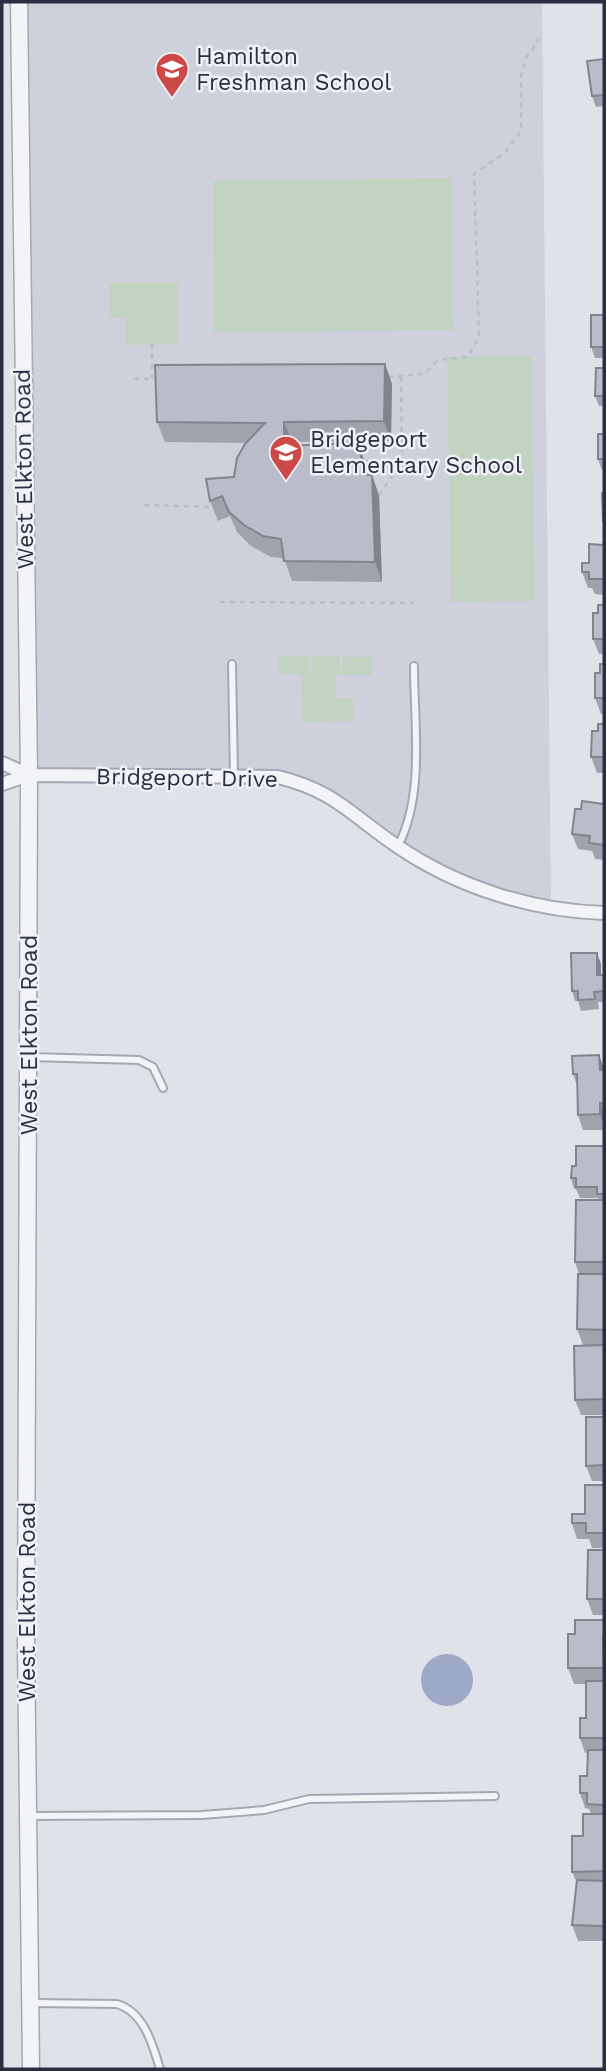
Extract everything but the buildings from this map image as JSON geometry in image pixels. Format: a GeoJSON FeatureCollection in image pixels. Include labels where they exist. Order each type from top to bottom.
{"type":"FeatureCollection","features":[{"type":"Feature","properties":{"kind":"street","name":"West Elkton Road"},"geometry":{"type":"LineString","coordinates":[[19,2],[29,775],[28,1816],[31,2069]]}},
{"type":"Feature","properties":{"kind":"street"},"geometry":{"type":"LineString","coordinates":[[2,763],[29,775]]}},
{"type":"Feature","properties":{"kind":"street"},"geometry":{"type":"LineString","coordinates":[[2,784],[29,775]]}},
{"type":"Feature","properties":{"kind":"street","name":"Bridgeport Drive"},"geometry":{"type":"LineString","coordinates":[[29,775],[278,777],[310,785],[340,802],[398,846],[440,872],[479,888],[551,908],[604,913]]}},
{"type":"Feature","properties":{"kind":"lane"},"geometry":{"type":"LineString","coordinates":[[232,664],[234,777]]}},
{"type":"Feature","properties":{"kind":"lane"},"geometry":{"type":"LineString","coordinates":[[398,846],[409,825],[414,797],[414,666]]}},
{"type":"Feature","properties":{"kind":"lane"},"geometry":{"type":"LineString","coordinates":[[29,1057],[139,1060],[153,1067],[163,1088]]}},
{"type":"Feature","properties":{"kind":"lane"},"geometry":{"type":"LineString","coordinates":[[28,1816],[202,1815],[264,1810],[309,1799],[495,1797]]}},
{"type":"Feature","properties":{"kind":"lane"},"geometry":{"type":"LineString","coordinates":[[30,2003],[127,2007],[137,2016],[147,2034],[160,2069]]}},
{"type":"Feature","properties":{"kind":"path"},"geometry":{"type":"LineString","coordinates":[[387,377],[424,374],[438,360],[468,357],[474,350],[479,336],[474,174],[506,152],[521,131],[521,78],[525,60],[539,39]]}},
{"type":"Feature","properties":{"kind":"path"},"geometry":{"type":"LineString","coordinates":[[152,344],[152,379]]}},
{"type":"Feature","properties":{"kind":"path"},"geometry":{"type":"LineString","coordinates":[[379,495],[402,461],[401,377]]}},
{"type":"Feature","properties":{"kind":"path"},"geometry":{"type":"LineString","coordinates":[[134,379],[166,379]]}},
{"type":"Feature","properties":{"kind":"path"},"geometry":{"type":"LineString","coordinates":[[356,461],[402,461]]}},
{"type":"Feature","properties":{"kind":"path"},"geometry":{"type":"LineString","coordinates":[[144,505],[215,507]]}},
{"type":"Feature","properties":{"kind":"path"},"geometry":{"type":"LineString","coordinates":[[220,602],[414,603]]}},
{"type":"Feature","properties":{"kind":"shaded area","name":"Bridgeport Elementary School"},"geometry":{"type":"Polygon","coordinates":[[[19,2],[542,2],[551,908],[440,871],[340,802],[278,777],[29,775],[19,2]]]}},
{"type":"Feature","properties":{"kind":"green space"},"geometry":{"type":"Polygon","coordinates":[[[452,178],[453,330],[214,332],[213,181],[452,178]]]}},
{"type":"Feature","properties":{"kind":"green space"},"geometry":{"type":"Polygon","coordinates":[[[109,283],[178,283],[178,344],[125,345],[125,318],[109,318],[109,283]]]}},
{"type":"Feature","properties":{"kind":"green space"},"geometry":{"type":"Polygon","coordinates":[[[531,356],[535,601],[451,602],[447,357],[531,356]]]}},
{"type":"Feature","properties":{"kind":"green space"},"geometry":{"type":"Polygon","coordinates":[[[279,656],[309,656],[309,674],[279,674],[279,656]]]}},
{"type":"Feature","properties":{"kind":"green space"},"geometry":{"type":"Polygon","coordinates":[[[311,656],[340,656],[340,674],[335,675],[336,698],[353,698],[354,721],[302,722],[301,675],[311,675],[311,656]]]}},
{"type":"Feature","properties":{"kind":"green space"},"geometry":{"type":"Polygon","coordinates":[[[342,657],[372,657],[372,675],[342,675],[342,657]]]}},
{"type":"Feature","properties":{"kind":"water"},"geometry":{"type":"Polygon","coordinates":[[[447,1654],[466,1661],[473,1680],[466,1699],[447,1706],[428,1699],[421,1680],[428,1661],[447,1654]]]}},
{"type":"Feature","properties":{"kind":"place","name":"Hamilton Freshman School"},"geometry":{"type":"Point","coordinates":[172,99]}},
{"type":"Feature","properties":{"kind":"place","name":"Bridgeport Elementary School"},"geometry":{"type":"Point","coordinates":[286,482]}}]}
